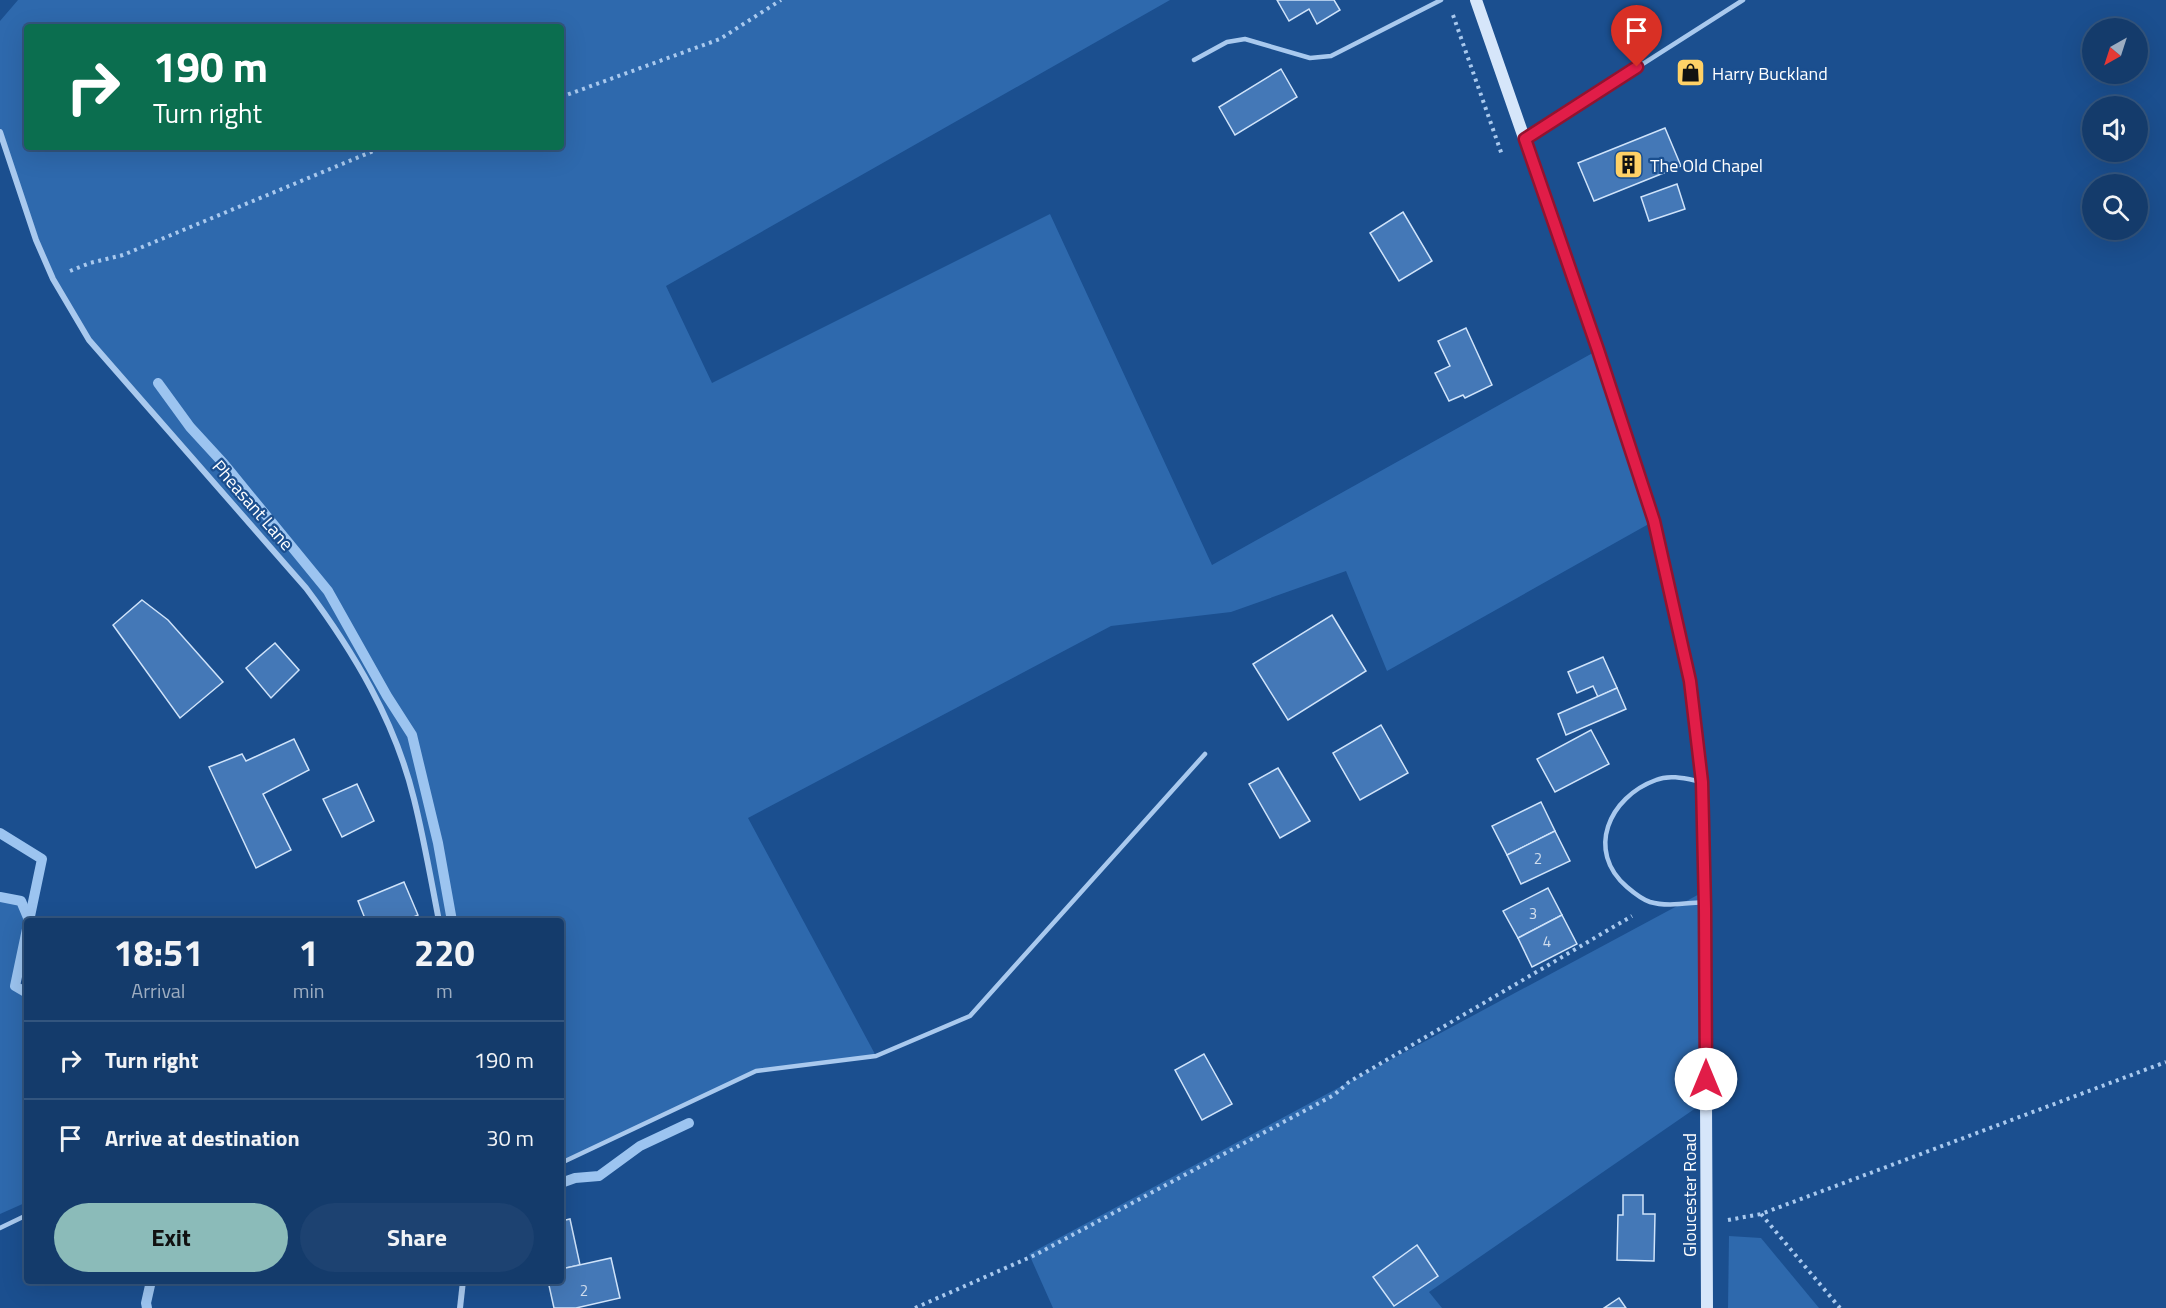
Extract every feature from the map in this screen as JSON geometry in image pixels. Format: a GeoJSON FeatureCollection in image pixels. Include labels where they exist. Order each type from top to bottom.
{"type":"FeatureCollection","features":[{"type":"Feature","properties":{"kind":"main road","name":"Gloucester Road"},"geometry":{"type":"LineString","coordinates":[[1476,0],[1598,350],[1654,521],[1690,681],[1702,782],[1705,902],[1707,1308]]}},
{"type":"Feature","properties":{"kind":"street","name":"Pheasant Lane"},"geometry":{"type":"LineString","coordinates":[[0,132],[36,240],[53,279],[88,340],[306,588],[337,629],[363,672],[386,718],[414,798],[437,918]]}},
{"type":"Feature","properties":{"kind":"street"},"geometry":{"type":"LineString","coordinates":[[460,1308],[463,1284]]}},
{"type":"Feature","properties":{"kind":"lane"},"geometry":{"type":"LineString","coordinates":[[1194,60],[1227,42],[1245,39],[1310,58],[1332,56],[1441,0]]}},
{"type":"Feature","properties":{"kind":"lane"},"geometry":{"type":"LineString","coordinates":[[1525,139],[1743,0]]}},
{"type":"Feature","properties":{"kind":"lane"},"geometry":{"type":"LineString","coordinates":[[564,1162],[756,1071],[876,1056],[970,1016],[1204,754]]}},
{"type":"Feature","properties":{"kind":"lane"},"geometry":{"type":"LineString","coordinates":[[1702,782],[1679,777],[1658,779],[1636,791],[1610,820],[1605,833],[1604,851],[1607,863],[1617,878],[1640,898],[1665,905],[1705,902]]}},
{"type":"Feature","properties":{"kind":"lane"},"geometry":{"type":"LineString","coordinates":[[0,1228],[24,1216]]}},
{"type":"Feature","properties":{"kind":"path"},"geometry":{"type":"LineString","coordinates":[[564,96],[720,39],[781,0]]}},
{"type":"Feature","properties":{"kind":"path"},"geometry":{"type":"LineString","coordinates":[[1451,11],[1502,156]]}},
{"type":"Feature","properties":{"kind":"path"},"geometry":{"type":"LineString","coordinates":[[53,279],[90,262],[123,255],[376,150]]}},
{"type":"Feature","properties":{"kind":"path"},"geometry":{"type":"LineString","coordinates":[[915,1308],[1035,1255],[1334,1095],[1349,1082],[1639,912],[1650,902]]}},
{"type":"Feature","properties":{"kind":"path"},"geometry":{"type":"LineString","coordinates":[[1707,1225],[1761,1214],[2166,1062]]}},
{"type":"Feature","properties":{"kind":"path"},"geometry":{"type":"LineString","coordinates":[[1761,1214],[1840,1308]]}},
{"type":"Feature","properties":{"kind":"shaded area"},"geometry":{"type":"Polygon","coordinates":[[[18,0],[1170,0],[666,286],[712,383],[1050,214],[1212,565],[1598,350],[1654,521],[1387,671],[1346,571],[1231,612],[1111,626],[748,818],[876,1056],[756,1071],[564,1162],[564,918],[438,918],[423,840],[402,758],[363,672],[306,588],[89,340],[53,279],[0,132],[0,21],[18,0]]]}},
{"type":"Feature","properties":{"kind":"shaded area"},"geometry":{"type":"Polygon","coordinates":[[[1705,891],[1706,1101],[1429,1292],[1442,1308],[1053,1308],[1029,1254],[1705,891]]]}},
{"type":"Feature","properties":{"kind":"shaded area"},"geometry":{"type":"Polygon","coordinates":[[[0,897],[21,901],[28,918],[24,918],[24,937],[15,986],[24,991],[24,1203],[0,1214],[0,897]]]}},
{"type":"Feature","properties":{"kind":"shaded area"},"geometry":{"type":"Polygon","coordinates":[[[1729,1236],[1761,1238],[1819,1308],[1728,1308],[1729,1236]]]}},
{"type":"Feature","properties":{"kind":"building"},"geometry":{"type":"Polygon","coordinates":[[[1277,0],[1334,0],[1340,10],[1317,24],[1309,9],[1289,21],[1277,0]]]}},
{"type":"Feature","properties":{"kind":"building"},"geometry":{"type":"Polygon","coordinates":[[[1281,69],[1297,97],[1235,135],[1219,107],[1281,69]]]}},
{"type":"Feature","properties":{"kind":"building","name":"The Old Chapel"},"geometry":{"type":"Polygon","coordinates":[[[1665,128],[1681,166],[1594,201],[1578,163],[1665,128]]]}},
{"type":"Feature","properties":{"kind":"building"},"geometry":{"type":"Polygon","coordinates":[[[1677,184],[1685,209],[1649,221],[1641,197],[1677,184]]]}},
{"type":"Feature","properties":{"kind":"building"},"geometry":{"type":"Polygon","coordinates":[[[1403,212],[1432,261],[1399,281],[1370,233],[1403,212]]]}},
{"type":"Feature","properties":{"kind":"building"},"geometry":{"type":"Polygon","coordinates":[[[1466,328],[1492,385],[1465,398],[1463,395],[1449,401],[1435,373],[1450,366],[1438,341],[1466,328]]]}},
{"type":"Feature","properties":{"kind":"building"},"geometry":{"type":"Polygon","coordinates":[[[142,600],[168,620],[223,682],[180,718],[113,625],[142,600]]]}},
{"type":"Feature","properties":{"kind":"building"},"geometry":{"type":"Polygon","coordinates":[[[1332,615],[1366,671],[1288,720],[1253,664],[1332,615]]]}},
{"type":"Feature","properties":{"kind":"building"},"geometry":{"type":"Polygon","coordinates":[[[275,643],[299,670],[271,698],[246,668],[275,643]]]}},
{"type":"Feature","properties":{"kind":"building"},"geometry":{"type":"Polygon","coordinates":[[[1603,657],[1617,688],[1598,697],[1593,686],[1577,693],[1568,672],[1603,657]]]}},
{"type":"Feature","properties":{"kind":"building"},"geometry":{"type":"Polygon","coordinates":[[[1617,688],[1626,709],[1566,735],[1558,714],[1617,688]]]}},
{"type":"Feature","properties":{"kind":"building"},"geometry":{"type":"Polygon","coordinates":[[[1381,725],[1408,773],[1360,800],[1333,753],[1381,725]]]}},
{"type":"Feature","properties":{"kind":"building"},"geometry":{"type":"Polygon","coordinates":[[[1591,730],[1609,764],[1555,792],[1537,759],[1591,730]]]}},
{"type":"Feature","properties":{"kind":"building"},"geometry":{"type":"Polygon","coordinates":[[[294,739],[309,770],[263,794],[291,850],[256,868],[209,767],[242,754],[246,761],[294,739]]]}},
{"type":"Feature","properties":{"kind":"building"},"geometry":{"type":"Polygon","coordinates":[[[1278,768],[1310,821],[1280,838],[1249,784],[1278,768]]]}},
{"type":"Feature","properties":{"kind":"building"},"geometry":{"type":"Polygon","coordinates":[[[357,784],[374,821],[342,837],[323,799],[357,784]]]}},
{"type":"Feature","properties":{"kind":"building"},"geometry":{"type":"Polygon","coordinates":[[[1541,802],[1555,831],[1507,855],[1492,826],[1541,802]]]}},
{"type":"Feature","properties":{"kind":"building"},"geometry":{"type":"Polygon","coordinates":[[[1555,831],[1570,861],[1521,884],[1507,855],[1555,831]]]}},
{"type":"Feature","properties":{"kind":"building"},"geometry":{"type":"Polygon","coordinates":[[[404,882],[418,915],[412,918],[365,918],[358,901],[404,882]]]}},
{"type":"Feature","properties":{"kind":"building"},"geometry":{"type":"Polygon","coordinates":[[[1548,888],[1562,915],[1518,938],[1503,911],[1548,888]]]}},
{"type":"Feature","properties":{"kind":"building"},"geometry":{"type":"Polygon","coordinates":[[[1562,915],[1577,944],[1532,967],[1518,938],[1562,915]]]}},
{"type":"Feature","properties":{"kind":"building"},"geometry":{"type":"Polygon","coordinates":[[[1204,1054],[1232,1104],[1202,1120],[1175,1070],[1204,1054]]]}},
{"type":"Feature","properties":{"kind":"building"},"geometry":{"type":"Polygon","coordinates":[[[1623,1195],[1643,1195],[1643,1214],[1655,1214],[1654,1261],[1617,1260],[1618,1215],[1623,1215],[1623,1195]]]}},
{"type":"Feature","properties":{"kind":"building"},"geometry":{"type":"Polygon","coordinates":[[[570,1219],[580,1265],[564,1268],[564,1220],[570,1219]]]}},
{"type":"Feature","properties":{"kind":"building"},"geometry":{"type":"Polygon","coordinates":[[[1417,1245],[1438,1276],[1394,1306],[1373,1277],[1417,1245]]]}},
{"type":"Feature","properties":{"kind":"building"},"geometry":{"type":"Polygon","coordinates":[[[611,1258],[620,1298],[576,1308],[554,1308],[549,1284],[564,1284],[564,1268],[611,1258]]]}},
{"type":"Feature","properties":{"kind":"building"},"geometry":{"type":"Polygon","coordinates":[[[1619,1298],[1626,1308],[1604,1308],[1619,1298]]]}},
{"type":"Feature","properties":{"kind":"waterway"},"geometry":{"type":"LineString","coordinates":[[158,383],[190,427],[224,464],[328,591],[387,696],[412,735],[438,843],[451,918]]}},
{"type":"Feature","properties":{"kind":"waterway"},"geometry":{"type":"LineString","coordinates":[[0,833],[42,859],[30,918]]}},
{"type":"Feature","properties":{"kind":"waterway"},"geometry":{"type":"LineString","coordinates":[[0,897],[21,901],[28,918]]}},
{"type":"Feature","properties":{"kind":"waterway"},"geometry":{"type":"LineString","coordinates":[[24,943],[15,986],[24,991]]}},
{"type":"Feature","properties":{"kind":"waterway"},"geometry":{"type":"LineString","coordinates":[[564,1182],[575,1178],[599,1176],[640,1146],[689,1123]]}},
{"type":"Feature","properties":{"kind":"waterway"},"geometry":{"type":"LineString","coordinates":[[147,1308],[150,1284]]}},
{"type":"Feature","properties":{"kind":"place","name":"Harry Buckland"},"geometry":{"type":"Point","coordinates":[1691,73]}},
{"type":"Feature","properties":{"kind":"place","name":"The Old Chapel"},"geometry":{"type":"Point","coordinates":[1629,165]}},
{"type":"Feature","properties":{"kind":"route"},"geometry":{"type":"LineString","coordinates":[[1637,67],[1525,139],[1654,521],[1690,681],[1702,782],[1706,1079]]}}]}
